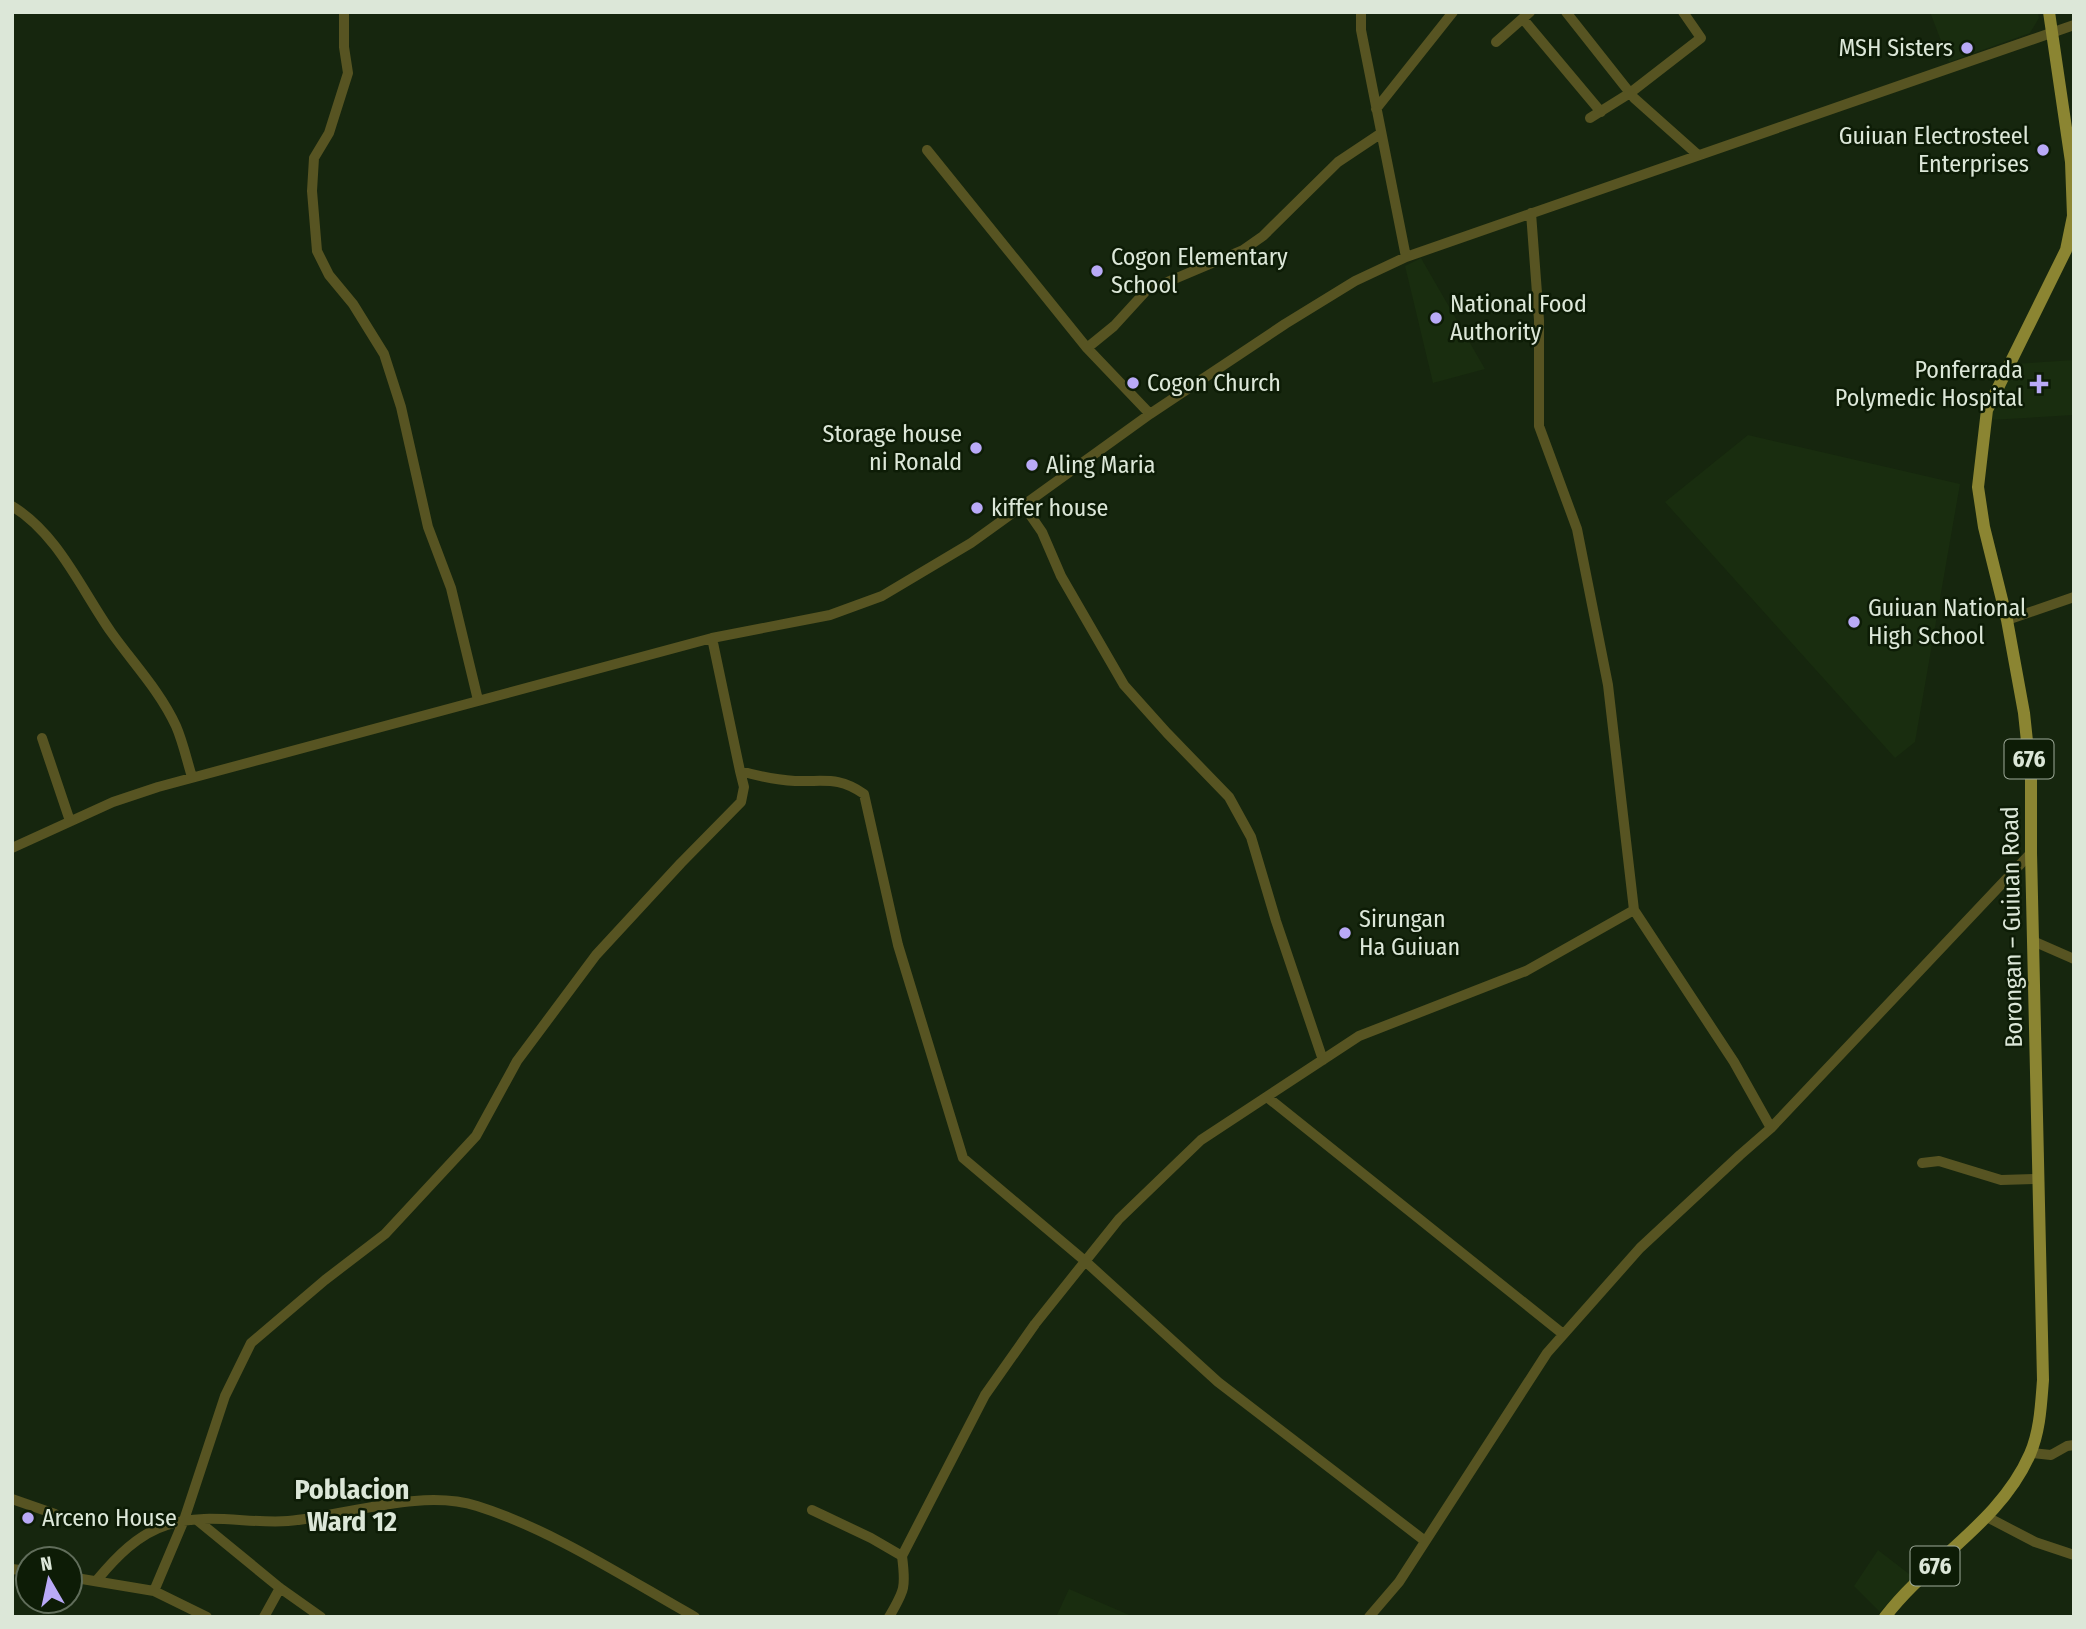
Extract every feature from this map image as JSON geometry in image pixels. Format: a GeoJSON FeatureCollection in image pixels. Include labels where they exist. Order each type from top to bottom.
{"type":"FeatureCollection","features":[{"type":"Feature","properties":{"kind":"main road","name":"Borongan – Guiuan Road"},"geometry":{"type":"LineString","coordinates":[[1987,1517],[2017,1479],[2031,1453],[2039,1427],[2043,1380],[2031,779],[2024,713],[1978,487],[1987,410],[2066,250],[2073,216],[2071,162],[2049,12]]}},
{"type":"Feature","properties":{"kind":"main road","name":"676"},"geometry":{"type":"LineString","coordinates":[[1885,1617],[1922,1577],[1987,1517]]}},
{"type":"Feature","properties":{"kind":"street"},"geometry":{"type":"LineString","coordinates":[[344,12],[344,47],[348,74],[329,133],[314,158],[312,191],[317,251],[329,275],[354,304],[384,354],[401,407],[428,527],[451,588],[478,700]]}},
{"type":"Feature","properties":{"kind":"street"},"geometry":{"type":"LineString","coordinates":[[1361,12],[1361,30],[1380,134],[1406,257]]}},
{"type":"Feature","properties":{"kind":"street"},"geometry":{"type":"LineString","coordinates":[[1376,109],[1453,12]]}},
{"type":"Feature","properties":{"kind":"street"},"geometry":{"type":"LineString","coordinates":[[1566,12],[1630,93],[1698,155]]}},
{"type":"Feature","properties":{"kind":"street"},"geometry":{"type":"LineString","coordinates":[[1590,118],[1630,93],[1701,38],[1683,12]]}},
{"type":"Feature","properties":{"kind":"street"},"geometry":{"type":"LineString","coordinates":[[1496,42],[1526,15],[1601,113]]}},
{"type":"Feature","properties":{"kind":"street"},"geometry":{"type":"LineString","coordinates":[[12,848],[113,802],[192,778],[712,638],[830,615],[882,596],[927,571],[1024,506],[1150,414],[1355,281],[1406,257],[2074,24]]}},
{"type":"Feature","properties":{"kind":"street"},"geometry":{"type":"LineString","coordinates":[[1087,348],[1114,326],[1146,291],[1243,250],[1263,236],[1338,162],[1380,134]]}},
{"type":"Feature","properties":{"kind":"street"},"geometry":{"type":"LineString","coordinates":[[927,150],[1087,348],[1150,414]]}},
{"type":"Feature","properties":{"kind":"street"},"geometry":{"type":"LineString","coordinates":[[1531,213],[1539,320],[1539,426],[1580,542],[1608,685],[1634,911],[1734,1062],[1771,1128]]}},
{"type":"Feature","properties":{"kind":"street"},"geometry":{"type":"LineString","coordinates":[[12,506],[29,516],[63,556],[111,632],[150,682],[176,725],[192,778]]}},
{"type":"Feature","properties":{"kind":"street"},"geometry":{"type":"LineString","coordinates":[[1024,506],[1042,532],[1061,576],[1124,685],[1230,797],[1251,837],[1323,1060]]}},
{"type":"Feature","properties":{"kind":"street"},"geometry":{"type":"LineString","coordinates":[[2007,620],[2074,597]]}},
{"type":"Feature","properties":{"kind":"street"},"geometry":{"type":"LineString","coordinates":[[154,1591],[184,1520],[225,1396],[251,1343],[325,1280],[385,1234],[476,1136],[517,1061],[596,956],[741,802],[744,787],[712,638]]}},
{"type":"Feature","properties":{"kind":"street"},"geometry":{"type":"LineString","coordinates":[[42,738],[70,821]]}},
{"type":"Feature","properties":{"kind":"street"},"geometry":{"type":"LineString","coordinates":[[740,771],[794,781],[834,780],[849,784],[864,794],[898,945],[962,1158],[1085,1261],[1218,1382],[1425,1542]]}},
{"type":"Feature","properties":{"kind":"street"},"geometry":{"type":"LineString","coordinates":[[744,787],[758,776]]}},
{"type":"Feature","properties":{"kind":"street"},"geometry":{"type":"LineString","coordinates":[[1369,1617],[1399,1582],[1547,1353],[1563,1334],[1640,1248],[1771,1128],[2031,853]]}},
{"type":"Feature","properties":{"kind":"street"},"geometry":{"type":"LineString","coordinates":[[888,1617],[903,1592],[905,1580],[902,1556],[985,1395],[1035,1324],[1119,1219],[1201,1140],[1359,1037],[1526,971],[1634,911]]}},
{"type":"Feature","properties":{"kind":"street"},"geometry":{"type":"LineString","coordinates":[[2033,941],[2074,959]]}},
{"type":"Feature","properties":{"kind":"street"},"geometry":{"type":"LineString","coordinates":[[1267,1097],[1563,1334]]}},
{"type":"Feature","properties":{"kind":"street"},"geometry":{"type":"LineString","coordinates":[[1922,1163],[1939,1161],[2001,1180],[2038,1179]]}},
{"type":"Feature","properties":{"kind":"street"},"geometry":{"type":"LineString","coordinates":[[2031,1453],[2051,1455],[2074,1445]]}},
{"type":"Feature","properties":{"kind":"street"},"geometry":{"type":"LineString","coordinates":[[12,1499],[55,1514]]}},
{"type":"Feature","properties":{"kind":"street"},"geometry":{"type":"LineString","coordinates":[[97,1580],[116,1558],[138,1540],[163,1526],[184,1520],[287,1521],[434,1499],[475,1505],[511,1518],[695,1617]]}},
{"type":"Feature","properties":{"kind":"street"},"geometry":{"type":"LineString","coordinates":[[812,1510],[902,1556]]}},
{"type":"Feature","properties":{"kind":"street"},"geometry":{"type":"LineString","coordinates":[[1987,1517],[2035,1542],[2074,1555]]}},
{"type":"Feature","properties":{"kind":"street"},"geometry":{"type":"LineString","coordinates":[[197,1520],[321,1617]]}},
{"type":"Feature","properties":{"kind":"street"},"geometry":{"type":"LineString","coordinates":[[84,1579],[154,1591],[207,1617]]}},
{"type":"Feature","properties":{"kind":"street"},"geometry":{"type":"LineString","coordinates":[[264,1617],[281,1588]]}},
{"type":"Feature","properties":{"kind":"shaded area","name":"MSH Sisters"},"geometry":{"type":"Polygon","coordinates":[[[1930,12],[2038,12],[2039,18],[2030,33],[1949,62],[1930,12]]]}},
{"type":"Feature","properties":{"kind":"shaded area","name":"National Food Authority"},"geometry":{"type":"Polygon","coordinates":[[[1421,258],[1485,369],[1433,383],[1405,266],[1421,258]]]}},
{"type":"Feature","properties":{"kind":"shaded area","name":"Ponferrada Polymedic Hospital"},"geometry":{"type":"Polygon","coordinates":[[[2074,360],[2074,415],[1990,420],[1994,403],[2015,364],[2074,360]]]}},
{"type":"Feature","properties":{"kind":"shaded area","name":"Guiuan National High School"},"geometry":{"type":"Polygon","coordinates":[[[1748,435],[1960,484],[1915,742],[1895,758],[1665,502],[1748,435]]]}},
{"type":"Feature","properties":{"kind":"shaded area"},"geometry":{"type":"Polygon","coordinates":[[[1878,1550],[1913,1577],[1880,1612],[1854,1586],[1878,1550]]]}},
{"type":"Feature","properties":{"kind":"shaded area"},"geometry":{"type":"Polygon","coordinates":[[[1069,1589],[1134,1617],[1056,1617],[1069,1589]]]}},
{"type":"Feature","properties":{"kind":"place","name":"MSH Sisters"},"geometry":{"type":"Point","coordinates":[1967,48]}},
{"type":"Feature","properties":{"kind":"place","name":"Guiuan Electrosteel Enterprises"},"geometry":{"type":"Point","coordinates":[2043,150]}},
{"type":"Feature","properties":{"kind":"place","name":"Cogon Elementary School"},"geometry":{"type":"Point","coordinates":[1097,271]}},
{"type":"Feature","properties":{"kind":"place","name":"National Food Authority"},"geometry":{"type":"Point","coordinates":[1436,318]}},
{"type":"Feature","properties":{"kind":"place","name":"Cogon Church"},"geometry":{"type":"Point","coordinates":[1133,383]}},
{"type":"Feature","properties":{"kind":"place","name":"Ponferrada Polymedic Hospital"},"geometry":{"type":"Point","coordinates":[2039,384]}},
{"type":"Feature","properties":{"kind":"place","name":"Storage house ni Ronald"},"geometry":{"type":"Point","coordinates":[976,448]}},
{"type":"Feature","properties":{"kind":"place","name":"Aling Maria"},"geometry":{"type":"Point","coordinates":[1032,465]}},
{"type":"Feature","properties":{"kind":"place","name":"kiffer house"},"geometry":{"type":"Point","coordinates":[977,508]}},
{"type":"Feature","properties":{"kind":"place","name":"Guiuan National High School"},"geometry":{"type":"Point","coordinates":[1854,622]}},
{"type":"Feature","properties":{"kind":"place","name":"Sirungan Ha Guiuan"},"geometry":{"type":"Point","coordinates":[1345,933]}},
{"type":"Feature","properties":{"kind":"place","name":"Arceno House"},"geometry":{"type":"Point","coordinates":[28,1518]}},
{"type":"Feature","properties":{"kind":"district","name":"Poblacion Ward 12"},"geometry":{"type":"Point","coordinates":[352,1505]}}]}
